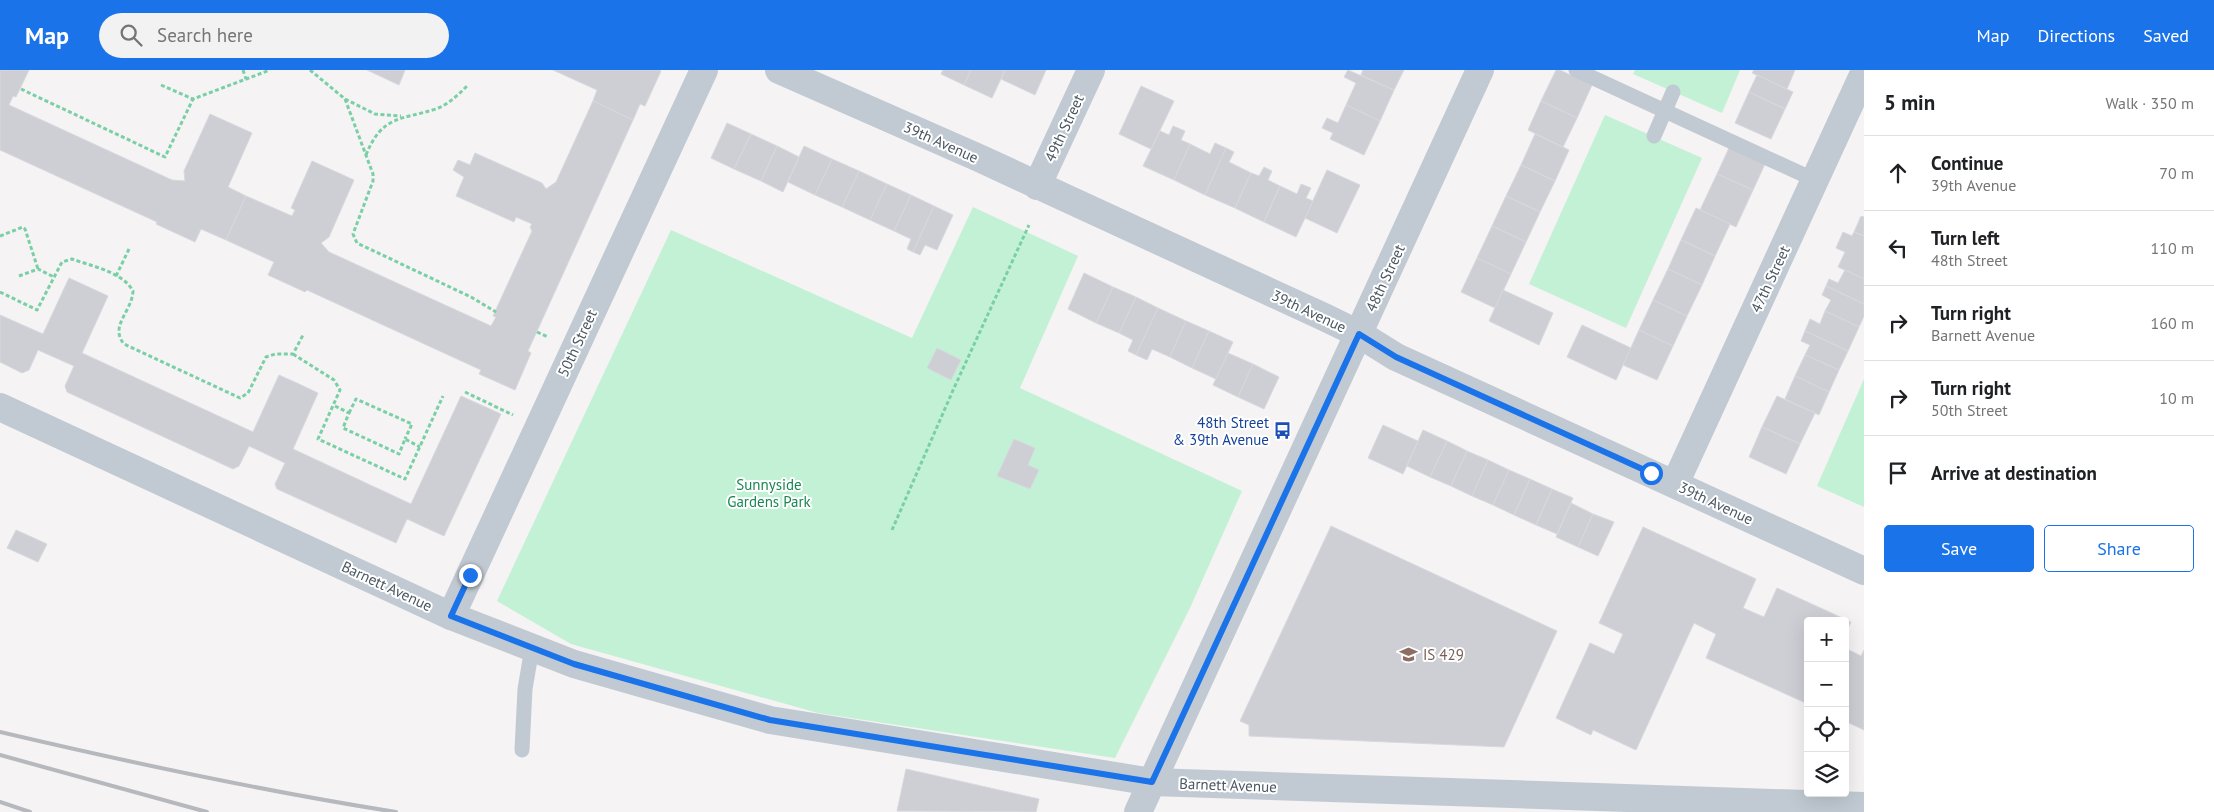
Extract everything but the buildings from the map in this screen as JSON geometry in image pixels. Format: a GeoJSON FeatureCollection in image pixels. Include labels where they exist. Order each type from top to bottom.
{"type":"FeatureCollection","features":[{"type":"Feature","properties":{"kind":"street","name":"50th Street"},"geometry":{"type":"LineString","coordinates":[[451,616],[704,70]]}},
{"type":"Feature","properties":{"kind":"street","name":"39th Avenue"},"geometry":{"type":"LineString","coordinates":[[779,70],[1359,334],[1396,357],[1864,571]]}},
{"type":"Feature","properties":{"kind":"street","name":"49th Street"},"geometry":{"type":"LineString","coordinates":[[1037,186],[1091,70]]}},
{"type":"Feature","properties":{"kind":"street","name":"48th Street"},"geometry":{"type":"LineString","coordinates":[[1138,812],[1480,70]]}},
{"type":"Feature","properties":{"kind":"street","name":"47th Street"},"geometry":{"type":"LineString","coordinates":[[1675,484],[1864,73]]}},
{"type":"Feature","properties":{"kind":"street","name":"Barnett Avenue"},"geometry":{"type":"LineString","coordinates":[[0,407],[451,616],[574,664],[770,720],[1152,782],[1864,806]]}},
{"type":"Feature","properties":{"kind":"lane"},"geometry":{"type":"LineString","coordinates":[[1576,70],[1815,180]]}},
{"type":"Feature","properties":{"kind":"lane"},"geometry":{"type":"LineString","coordinates":[[1654,136],[1673,92]]}},
{"type":"Feature","properties":{"kind":"lane"},"geometry":{"type":"LineString","coordinates":[[522,750],[525,689],[532,648]]}},
{"type":"Feature","properties":{"kind":"path"},"geometry":{"type":"LineString","coordinates":[[243,70],[246,79]]}},
{"type":"Feature","properties":{"kind":"path"},"geometry":{"type":"LineString","coordinates":[[20,89],[164,157],[192,99],[270,70]]}},
{"type":"Feature","properties":{"kind":"path"},"geometry":{"type":"LineString","coordinates":[[310,70],[345,98],[375,114],[402,116],[437,108],[450,102],[467,86]]}},
{"type":"Feature","properties":{"kind":"path"},"geometry":{"type":"LineString","coordinates":[[161,85],[192,99]]}},
{"type":"Feature","properties":{"kind":"path"},"geometry":{"type":"LineString","coordinates":[[345,98],[373,174],[353,234],[357,243],[471,297],[496,312]]}},
{"type":"Feature","properties":{"kind":"path"},"geometry":{"type":"LineString","coordinates":[[366,156],[372,140],[380,130],[402,116]]}},
{"type":"Feature","properties":{"kind":"path"},"geometry":{"type":"LineString","coordinates":[[892,530],[954,388],[1029,225]]}},
{"type":"Feature","properties":{"kind":"path"},"geometry":{"type":"LineString","coordinates":[[0,236],[22,227],[26,229],[38,269],[54,277]]}},
{"type":"Feature","properties":{"kind":"path"},"geometry":{"type":"LineString","coordinates":[[116,276],[129,249]]}},
{"type":"Feature","properties":{"kind":"path"},"geometry":{"type":"LineString","coordinates":[[0,292],[37,310],[62,262],[72,259],[116,276],[129,284],[133,292],[133,298],[117,331],[118,337],[124,344],[240,398],[248,393],[266,357],[275,354],[292,354],[334,380],[340,390],[335,406],[318,439],[405,479],[443,396]]}},
{"type":"Feature","properties":{"kind":"path"},"geometry":{"type":"LineString","coordinates":[[19,276],[38,269]]}},
{"type":"Feature","properties":{"kind":"path"},"geometry":{"type":"LineString","coordinates":[[537,332],[551,338]]}},
{"type":"Feature","properties":{"kind":"path"},"geometry":{"type":"LineString","coordinates":[[292,354],[303,335]]}},
{"type":"Feature","properties":{"kind":"path"},"geometry":{"type":"LineString","coordinates":[[465,392],[516,416]]}},
{"type":"Feature","properties":{"kind":"path"},"geometry":{"type":"LineString","coordinates":[[356,399],[412,424],[406,439],[398,454],[343,428],[356,399]]}},
{"type":"Feature","properties":{"kind":"path"},"geometry":{"type":"LineString","coordinates":[[335,406],[350,413]]}},
{"type":"Feature","properties":{"kind":"path"},"geometry":{"type":"LineString","coordinates":[[406,439],[420,447]]}},
{"type":"Feature","properties":{"kind":"green space"},"geometry":{"type":"Polygon","coordinates":[[[1635,70],[1740,70],[1722,113],[1633,74],[1635,70]]]}},
{"type":"Feature","properties":{"kind":"green space"},"geometry":{"type":"Polygon","coordinates":[[[1605,115],[1702,158],[1626,328],[1529,284],[1605,115]]]}},
{"type":"Feature","properties":{"kind":"green space","name":"Sunnyside Gardens Park"},"geometry":{"type":"Polygon","coordinates":[[[973,207],[1078,256],[1020,388],[1242,491],[1190,608],[1115,758],[818,713],[571,644],[497,601],[671,230],[912,338],[973,207]]]}},
{"type":"Feature","properties":{"kind":"green space"},"geometry":{"type":"Polygon","coordinates":[[[1864,379],[1864,507],[1817,486],[1864,379]]]}},
{"type":"Feature","properties":{"kind":"railway"},"geometry":{"type":"LineString","coordinates":[[0,732],[198,776],[396,812]]}},
{"type":"Feature","properties":{"kind":"railway"},"geometry":{"type":"LineString","coordinates":[[0,755],[207,812]]}},
{"type":"Feature","properties":{"kind":"railway"},"geometry":{"type":"LineString","coordinates":[[0,802],[30,812]]}},
{"type":"Feature","properties":{"kind":"place","name":"48th Street & 39th Avenue"},"geometry":{"type":"Point","coordinates":[1283,431]}},
{"type":"Feature","properties":{"kind":"place","name":"IS 429"},"geometry":{"type":"Point","coordinates":[1409,654]}},
{"type":"Feature","properties":{"kind":"route"},"geometry":{"type":"LineString","coordinates":[[470,575],[451,616],[574,664],[770,720],[970,754],[1152,782],[1359,334],[1396,357],[1651,473]]}}]}
